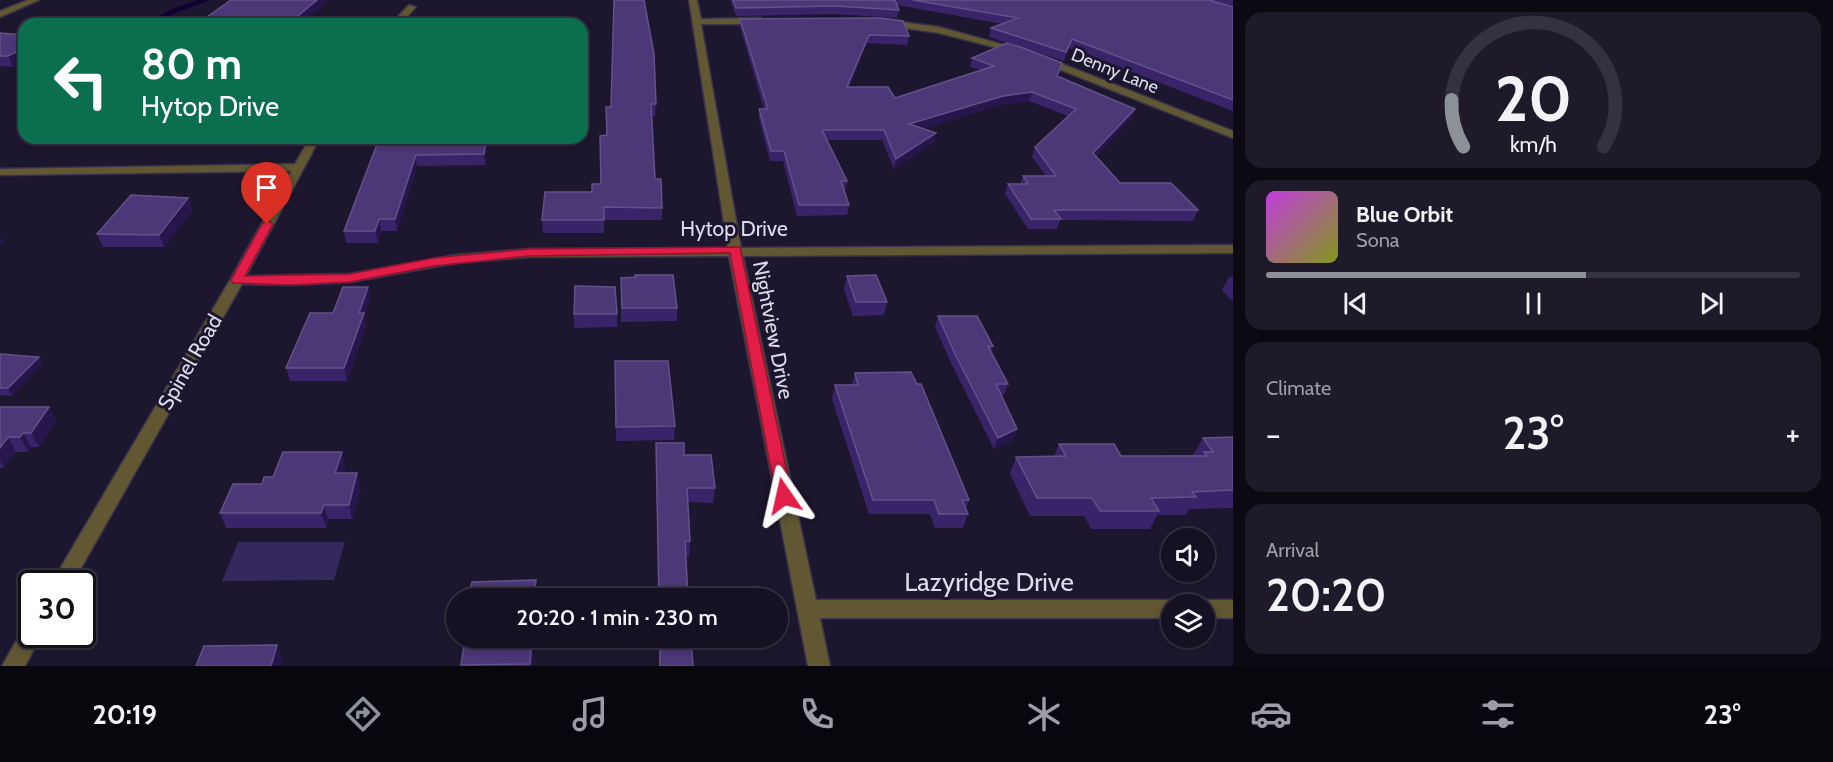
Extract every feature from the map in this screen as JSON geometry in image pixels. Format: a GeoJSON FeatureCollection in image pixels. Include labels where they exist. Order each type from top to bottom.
{"type":"FeatureCollection","features":[{"type":"Feature","properties":{"kind":"street"},"geometry":{"type":"LineString","coordinates":[[0,14],[35,0]]}},
{"type":"Feature","properties":{"kind":"street","name":"Nightview Drive"},"geometry":{"type":"LineString","coordinates":[[693,0],[735,250],[819,666]]}},
{"type":"Feature","properties":{"kind":"street"},"geometry":{"type":"LineString","coordinates":[[402,18],[412,7]]}},
{"type":"Feature","properties":{"kind":"street"},"geometry":{"type":"LineString","coordinates":[[697,22],[766,21]]}},
{"type":"Feature","properties":{"kind":"street","name":"Denny Lane"},"geometry":{"type":"LineString","coordinates":[[879,21],[939,30],[1024,52],[1233,135]]}},
{"type":"Feature","properties":{"kind":"street","name":"Spinel Road"},"geometry":{"type":"LineString","coordinates":[[69,570],[237,280],[311,144]]}},
{"type":"Feature","properties":{"kind":"street"},"geometry":{"type":"LineString","coordinates":[[0,172],[298,167]]}},
{"type":"Feature","properties":{"kind":"street","name":"Hytop Drive"},"geometry":{"type":"LineString","coordinates":[[237,280],[291,281],[350,278],[445,260],[528,253],[735,250],[1233,249]]}},
{"type":"Feature","properties":{"kind":"street","name":"Lazyridge Drive"},"geometry":{"type":"LineString","coordinates":[[806,609],[1161,609]]}},
{"type":"Feature","properties":{"kind":"street"},"geometry":{"type":"LineString","coordinates":[[1215,609],[1233,609]]}},
{"type":"Feature","properties":{"kind":"street"},"geometry":{"type":"LineString","coordinates":[[13,666],[24,648]]}},
{"type":"Feature","properties":{"kind":"shaded area"},"geometry":{"type":"Polygon","coordinates":[[[238,542],[345,542],[334,580],[222,581],[238,542]]]}},
{"type":"Feature","properties":{"kind":"building"},"geometry":{"type":"Polygon","coordinates":[[[231,0],[317,0],[295,18],[206,18],[231,0]]]}},
{"type":"Feature","properties":{"kind":"building"},"geometry":{"type":"Polygon","coordinates":[[[614,0],[644,0],[654,54],[656,104],[651,104],[655,179],[661,179],[662,208],[604,207],[604,220],[542,220],[545,192],[592,192],[592,184],[601,184],[600,136],[607,135],[606,107],[611,107],[614,0]]]}},
{"type":"Feature","properties":{"kind":"building"},"geometry":{"type":"Polygon","coordinates":[[[733,0],[895,0],[899,10],[835,6],[736,8],[733,0]]]}},
{"type":"Feature","properties":{"kind":"building"},"geometry":{"type":"Polygon","coordinates":[[[913,0],[1209,0],[1233,7],[1233,100],[1072,39],[1066,52],[991,28],[1018,18],[913,0]]]}},
{"type":"Feature","properties":{"kind":"building"},"geometry":{"type":"Polygon","coordinates":[[[880,18],[903,21],[909,36],[869,35],[847,87],[888,87],[895,98],[994,66],[972,58],[1007,43],[1023,48],[1062,63],[1057,76],[1135,109],[1093,153],[1120,183],[1171,183],[1198,210],[1054,210],[1061,219],[1031,219],[1008,184],[1028,184],[1023,176],[1056,176],[1035,147],[1076,109],[1032,92],[1003,96],[909,124],[936,133],[896,159],[884,130],[822,130],[847,181],[841,181],[849,205],[799,205],[784,151],[771,151],[759,109],[768,109],[740,19],[880,18]]]}},
{"type":"Feature","properties":{"kind":"building"},"geometry":{"type":"Polygon","coordinates":[[[0,33],[18,34],[18,51],[8,56],[0,56],[0,33]]]}},
{"type":"Feature","properties":{"kind":"building"},"geometry":{"type":"Polygon","coordinates":[[[380,144],[485,144],[484,154],[416,155],[395,219],[379,219],[375,231],[344,231],[376,147],[380,144]]]}},
{"type":"Feature","properties":{"kind":"building"},"geometry":{"type":"Polygon","coordinates":[[[131,195],[188,198],[159,235],[97,234],[131,195]]]}},
{"type":"Feature","properties":{"kind":"building"},"geometry":{"type":"Polygon","coordinates":[[[635,275],[673,275],[677,308],[622,308],[621,278],[636,277],[635,275]]]}},
{"type":"Feature","properties":{"kind":"building"},"geometry":{"type":"Polygon","coordinates":[[[876,275],[887,302],[856,302],[847,276],[876,275]]]}},
{"type":"Feature","properties":{"kind":"building"},"geometry":{"type":"Polygon","coordinates":[[[575,286],[615,287],[617,314],[574,314],[575,286]]]}},
{"type":"Feature","properties":{"kind":"building"},"geometry":{"type":"Polygon","coordinates":[[[343,287],[368,287],[359,313],[364,313],[344,368],[286,368],[310,313],[333,313],[343,287]]]}},
{"type":"Feature","properties":{"kind":"building"},"geometry":{"type":"Polygon","coordinates":[[[938,316],[977,316],[993,346],[988,346],[1008,384],[996,384],[1017,429],[998,438],[938,316]]]}},
{"type":"Feature","properties":{"kind":"building"},"geometry":{"type":"Polygon","coordinates":[[[0,354],[39,357],[8,388],[0,388],[0,354]]]}},
{"type":"Feature","properties":{"kind":"building"},"geometry":{"type":"Polygon","coordinates":[[[615,361],[668,361],[675,426],[616,427],[615,361]]]}},
{"type":"Feature","properties":{"kind":"building"},"geometry":{"type":"Polygon","coordinates":[[[911,372],[917,384],[921,384],[969,500],[962,500],[968,514],[939,514],[934,500],[873,500],[835,385],[858,385],[855,373],[911,372]]]}},
{"type":"Feature","properties":{"kind":"building"},"geometry":{"type":"Polygon","coordinates":[[[0,407],[49,407],[31,433],[23,433],[20,437],[8,437],[0,448],[0,407]]]}},
{"type":"Feature","properties":{"kind":"building"},"geometry":{"type":"Polygon","coordinates":[[[1233,437],[1233,490],[1192,492],[1196,497],[1151,498],[1159,511],[1100,511],[1092,498],[1037,498],[1016,457],[1066,456],[1059,444],[1114,444],[1121,456],[1207,456],[1204,452],[1213,452],[1203,438],[1233,437]]]}},
{"type":"Feature","properties":{"kind":"building"},"geometry":{"type":"Polygon","coordinates":[[[656,443],[684,443],[684,455],[711,455],[715,488],[687,488],[690,541],[685,541],[687,588],[659,588],[656,443]]]}},
{"type":"Feature","properties":{"kind":"building"},"geometry":{"type":"Polygon","coordinates":[[[283,452],[342,452],[335,473],[357,473],[349,505],[324,505],[321,513],[220,513],[233,484],[262,484],[264,477],[273,477],[283,452]]]}},
{"type":"Feature","properties":{"kind":"building"},"geometry":{"type":"Polygon","coordinates":[[[536,580],[535,588],[471,588],[472,582],[536,580]]]}},
{"type":"Feature","properties":{"kind":"building"},"geometry":{"type":"Polygon","coordinates":[[[277,645],[271,666],[196,666],[204,646],[277,645]]]}},
{"type":"Feature","properties":{"kind":"building"},"geometry":{"type":"Polygon","coordinates":[[[464,648],[531,648],[530,664],[461,665],[464,648]]]}},
{"type":"Feature","properties":{"kind":"building"},"geometry":{"type":"Polygon","coordinates":[[[660,648],[692,648],[693,666],[660,666],[660,648]]]}},
{"type":"Feature","properties":{"kind":"waterway"},"geometry":{"type":"LineString","coordinates":[[161,18],[173,11],[205,0]]}},
{"type":"Feature","properties":{"kind":"route"},"geometry":{"type":"LineString","coordinates":[[267,224],[237,280],[291,281],[350,278],[412,265],[528,253],[735,250],[784,496]]}}]}
